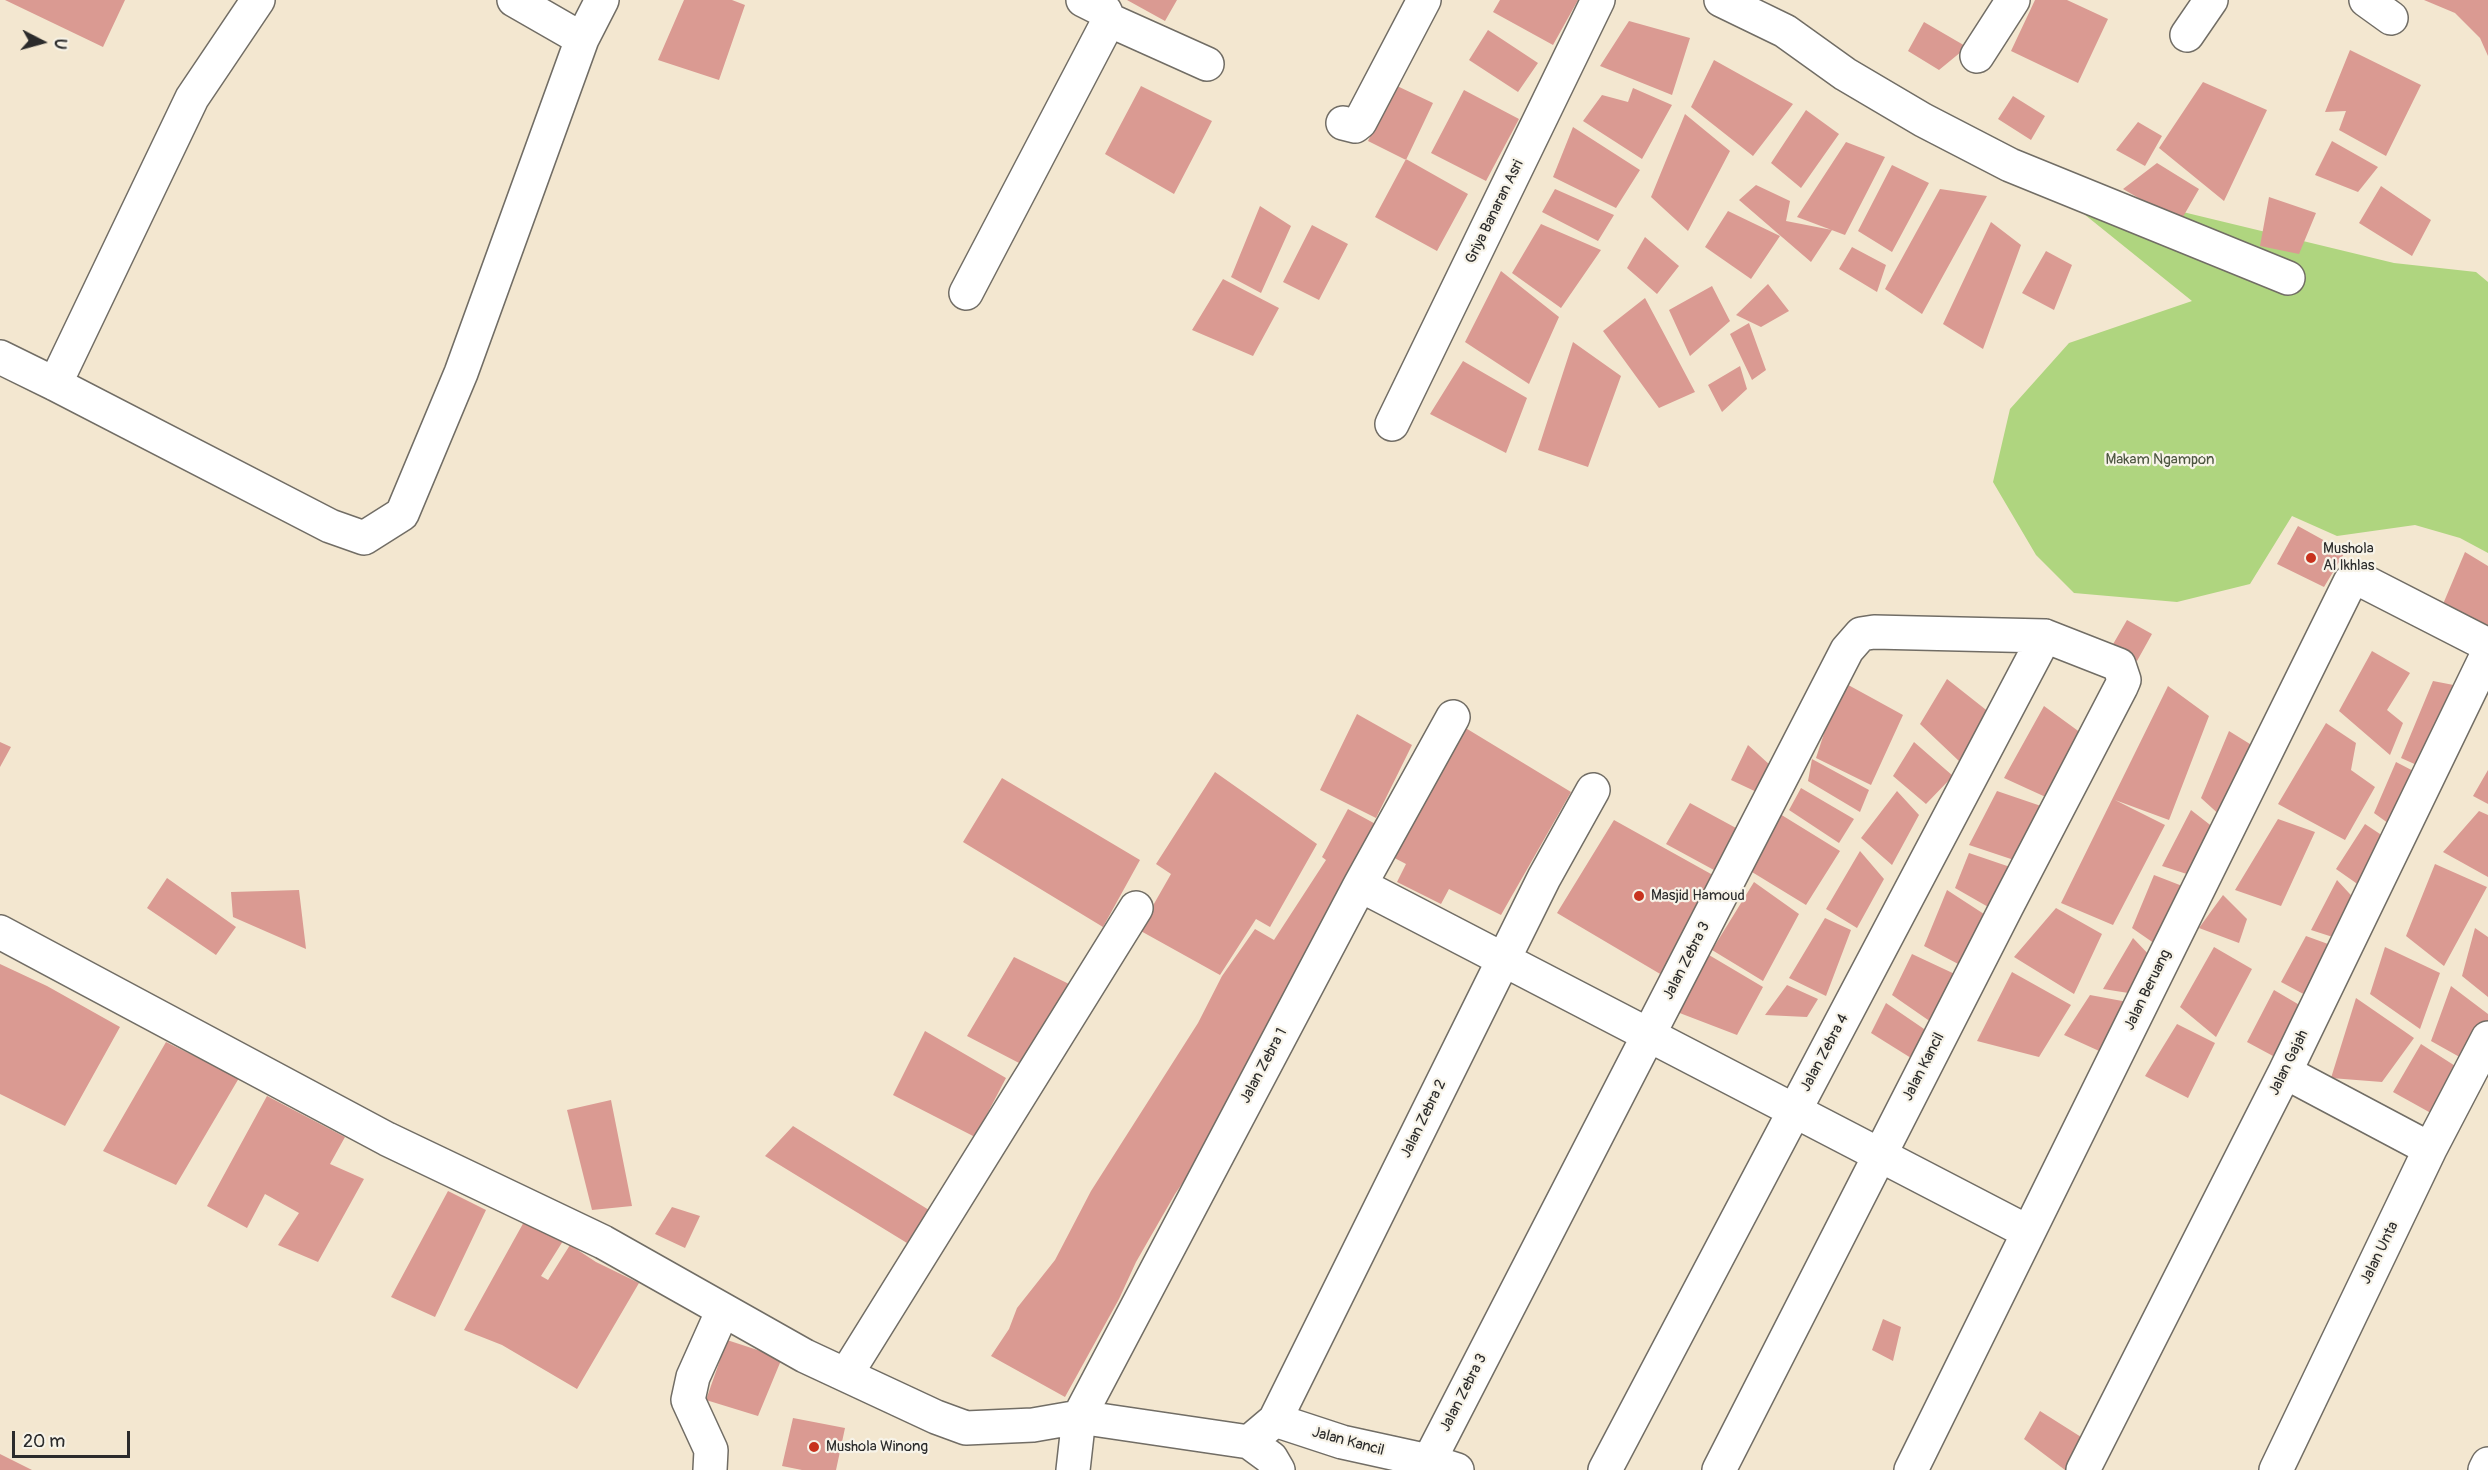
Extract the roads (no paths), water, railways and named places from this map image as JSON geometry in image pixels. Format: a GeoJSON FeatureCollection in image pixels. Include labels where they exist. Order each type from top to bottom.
{"type":"FeatureCollection","features":[{"type":"Feature","properties":{"kind":"street"},"geometry":{"type":"LineString","coordinates":[[55,384],[192,98],[258,0]]}},
{"type":"Feature","properties":{"kind":"street"},"geometry":{"type":"LineString","coordinates":[[514,0],[582,39]]}},
{"type":"Feature","properties":{"kind":"street"},"geometry":{"type":"LineString","coordinates":[[0,357],[330,526],[364,538],[402,514],[461,373],[582,39],[602,0]]}},
{"type":"Feature","properties":{"kind":"street"},"geometry":{"type":"LineString","coordinates":[[1083,0],[1105,11],[1110,20],[1207,64]]}},
{"type":"Feature","properties":{"kind":"street"},"geometry":{"type":"LineString","coordinates":[[1343,123],[1355,126],[1360,122],[1424,0]]}},
{"type":"Feature","properties":{"kind":"street","name":"Griya Banaran Asri"},"geometry":{"type":"LineString","coordinates":[[1392,424],[1599,0]]}},
{"type":"Feature","properties":{"kind":"street"},"geometry":{"type":"LineString","coordinates":[[1721,0],[1785,32],[1855,80],[1923,120],[2010,165],[2288,278]]}},
{"type":"Feature","properties":{"kind":"street"},"geometry":{"type":"LineString","coordinates":[[1977,56],[2013,0]]}},
{"type":"Feature","properties":{"kind":"street"},"geometry":{"type":"LineString","coordinates":[[2187,35],[2211,0]]}},
{"type":"Feature","properties":{"kind":"street"},"geometry":{"type":"LineString","coordinates":[[966,294],[1110,20]]}},
{"type":"Feature","properties":{"kind":"street","name":"Jalan Beruang"},"geometry":{"type":"LineString","coordinates":[[1911,1470],[2350,582],[2365,582],[2488,645]]}},
{"type":"Feature","properties":{"kind":"street","name":"Jalan Zebra 3"},"geometry":{"type":"LineString","coordinates":[[1443,1466],[1649,1034],[1847,650],[1862,634],[1874,632],[2045,636],[2119,665]]}},
{"type":"Feature","properties":{"kind":"street","name":"Jalan Zebra 4"},"geometry":{"type":"LineString","coordinates":[[1605,1470],[2045,636]]}},
{"type":"Feature","properties":{"kind":"street","name":"Jalan Gajah"},"geometry":{"type":"LineString","coordinates":[[2083,1470],[2285,1072],[2488,653]]}},
{"type":"Feature","properties":{"kind":"street","name":"Jalan Kancil"},"geometry":{"type":"LineString","coordinates":[[1719,1470],[2121,687],[2124,680],[2119,665]]}},
{"type":"Feature","properties":{"kind":"street","name":"Jalan Zebra 1"},"geometry":{"type":"LineString","coordinates":[[1079,1417],[1360,885],[1453,717]]}},
{"type":"Feature","properties":{"kind":"street","name":"Jalan Zebra 2"},"geometry":{"type":"LineString","coordinates":[[1249,1442],[1275,1420],[1503,959],[1544,878],[1593,790]]}},
{"type":"Feature","properties":{"kind":"street"},"geometry":{"type":"LineString","coordinates":[[1360,885],[2028,1232]]}},
{"type":"Feature","properties":{"kind":"street"},"geometry":{"type":"LineString","coordinates":[[847,1373],[1136,908]]}},
{"type":"Feature","properties":{"kind":"street"},"geometry":{"type":"LineString","coordinates":[[0,932],[387,1139],[603,1242],[805,1356],[847,1373],[936,1417],[966,1428],[1033,1425],[1079,1417],[1249,1442],[1270,1458],[1278,1470]]}},
{"type":"Feature","properties":{"kind":"street","name":"Jalan Unta"},"geometry":{"type":"LineString","coordinates":[[2276,1470],[2430,1149],[2488,1038]]}},
{"type":"Feature","properties":{"kind":"street"},"geometry":{"type":"LineString","coordinates":[[2285,1072],[2430,1149]]}},
{"type":"Feature","properties":{"kind":"street"},"geometry":{"type":"LineString","coordinates":[[710,1470],[711,1450],[688,1400],[693,1377],[723,1310]]}},
{"type":"Feature","properties":{"kind":"street"},"geometry":{"type":"LineString","coordinates":[[1073,1470],[1079,1417]]}},
{"type":"Feature","properties":{"kind":"street","name":"Jalan Kancil"},"geometry":{"type":"LineString","coordinates":[[1275,1420],[1342,1442],[1443,1466]]}},
{"type":"Feature","properties":{"kind":"street"},"geometry":{"type":"LineString","coordinates":[[2485,1470],[2488,1464]]}},
{"type":"Feature","properties":{"kind":"place","name":"Mushola Al Ikhlas"},"geometry":{"type":"Point","coordinates":[2311,558]}},
{"type":"Feature","properties":{"kind":"place","name":"Masjid Hamoud"},"geometry":{"type":"Point","coordinates":[1639,896]}},
{"type":"Feature","properties":{"kind":"place","name":"Mushola Winong"},"geometry":{"type":"Point","coordinates":[814,1447]}},
{"type":"Feature","properties":{"kind":"park label","name":"Makam Ngampon"},"geometry":{"type":"Point","coordinates":[2160,460]}}]}
